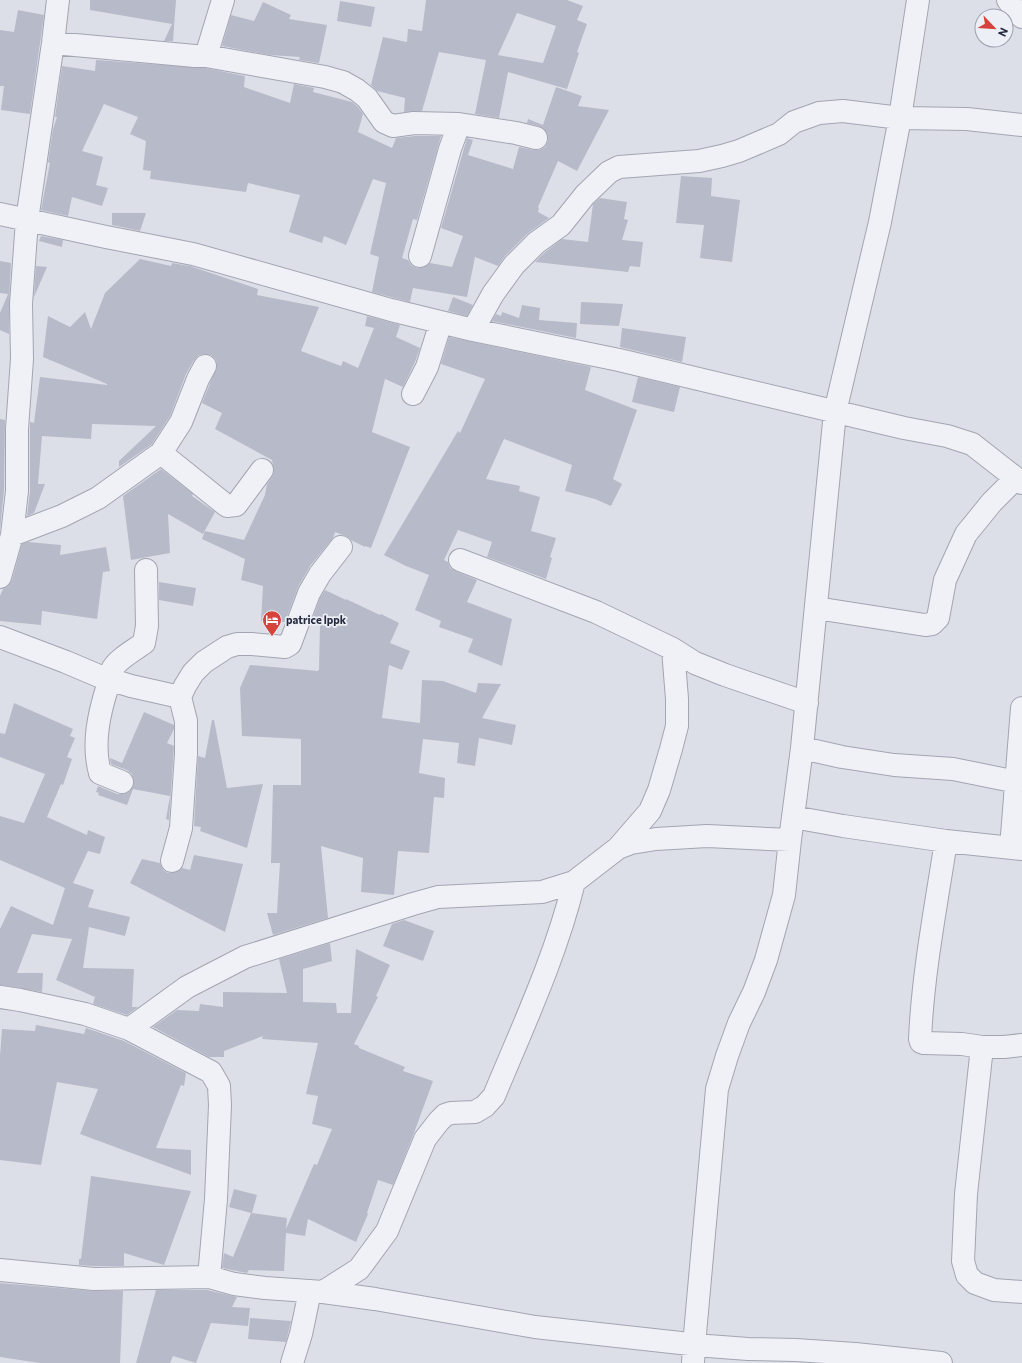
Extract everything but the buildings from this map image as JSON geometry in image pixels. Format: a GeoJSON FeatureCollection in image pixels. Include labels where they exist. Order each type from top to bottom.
{"type":"FeatureCollection","features":[{"type":"Feature","properties":{"kind":"street"},"geometry":{"type":"LineString","coordinates":[[0,577],[12,535],[16,491],[9,427],[22,359],[20,304],[27,220],[58,0]]}},
{"type":"Feature","properties":{"kind":"street"},"geometry":{"type":"LineString","coordinates":[[206,56],[223,0]]}},
{"type":"Feature","properties":{"kind":"street"},"geometry":{"type":"LineString","coordinates":[[694,1354],[717,1089],[739,1023],[754,992],[766,960],[784,895],[807,703],[835,412],[880,222],[900,118],[918,0]]}},
{"type":"Feature","properties":{"kind":"street"},"geometry":{"type":"LineString","coordinates":[[1008,0],[1017,13],[1022,17]]}},
{"type":"Feature","properties":{"kind":"street"},"geometry":{"type":"LineString","coordinates":[[53,43],[206,56],[325,77],[342,82],[357,90],[367,98],[384,122],[393,126],[414,123],[459,124],[516,133],[536,138]]}},
{"type":"Feature","properties":{"kind":"street"},"geometry":{"type":"LineString","coordinates":[[473,330],[493,294],[514,265],[536,243],[561,225],[585,195],[609,172],[619,167],[699,161],[722,156],[739,151],[779,134],[794,122],[820,113],[843,111],[900,118],[967,119],[1022,125]]}},
{"type":"Feature","properties":{"kind":"street"},"geometry":{"type":"LineString","coordinates":[[420,256],[450,149],[459,124]]}},
{"type":"Feature","properties":{"kind":"street"},"geometry":{"type":"LineString","coordinates":[[0,214],[193,254],[391,310],[473,330],[618,360],[911,430],[948,436],[972,444],[1019,480],[992,502],[966,534],[945,580],[938,618],[932,624],[925,625],[816,608]]}},
{"type":"Feature","properties":{"kind":"street"},"geometry":{"type":"LineString","coordinates":[[413,394],[427,368],[441,322]]}},
{"type":"Feature","properties":{"kind":"street"},"geometry":{"type":"LineString","coordinates":[[12,535],[62,516],[98,498],[161,453],[181,422],[198,379],[205,366]]}},
{"type":"Feature","properties":{"kind":"street"},"geometry":{"type":"LineString","coordinates":[[161,453],[227,506],[236,505],[262,470]]}},
{"type":"Feature","properties":{"kind":"street"},"geometry":{"type":"LineString","coordinates":[[172,861],[181,828],[186,754],[186,721],[180,697],[193,672],[204,662],[227,647],[237,644],[285,647],[290,644],[309,593],[320,574],[341,547]]}},
{"type":"Feature","properties":{"kind":"street"},"geometry":{"type":"LineString","coordinates":[[460,560],[596,612],[673,649],[695,663],[807,703]]}},
{"type":"Feature","properties":{"kind":"street"},"geometry":{"type":"LineString","coordinates":[[122,782],[100,773],[96,760],[96,736],[100,711],[113,667],[144,643],[147,626],[146,570]]}},
{"type":"Feature","properties":{"kind":"street"},"geometry":{"type":"LineString","coordinates":[[0,637],[99,676],[131,686],[180,697]]}},
{"type":"Feature","properties":{"kind":"street"},"geometry":{"type":"LineString","coordinates":[[129,1030],[187,987],[244,957],[336,927],[438,897],[542,892],[574,882],[618,848],[650,811],[659,790],[677,726],[677,699],[673,649]]}},
{"type":"Feature","properties":{"kind":"street"},"geometry":{"type":"LineString","coordinates":[[793,817],[946,841],[1016,849],[1017,782],[1022,708]]}},
{"type":"Feature","properties":{"kind":"street"},"geometry":{"type":"LineString","coordinates":[[802,748],[842,757],[894,765],[953,769],[1017,782]]}},
{"type":"Feature","properties":{"kind":"street"},"geometry":{"type":"LineString","coordinates":[[618,848],[631,843],[656,839],[707,836],[790,840]]}},
{"type":"Feature","properties":{"kind":"street"},"geometry":{"type":"LineString","coordinates":[[946,841],[921,1013],[921,1042],[962,1044],[982,1047],[1022,1045]]}},
{"type":"Feature","properties":{"kind":"street"},"geometry":{"type":"LineString","coordinates":[[292,1363],[316,1291],[359,1269],[387,1231],[425,1139],[445,1115],[451,1113],[475,1112],[485,1106],[494,1096],[534,1003],[557,942],[568,908],[574,882]]}},
{"type":"Feature","properties":{"kind":"street"},"geometry":{"type":"LineString","coordinates":[[0,997],[68,1009],[85,1014],[129,1030],[211,1072],[218,1086],[220,1105],[216,1199],[209,1277]]}},
{"type":"Feature","properties":{"kind":"street"},"geometry":{"type":"LineString","coordinates":[[982,1047],[966,1194],[963,1261],[967,1275],[975,1282],[994,1290],[1022,1292]]}},
{"type":"Feature","properties":{"kind":"street"},"geometry":{"type":"LineString","coordinates":[[0,1270],[94,1279],[209,1277],[234,1284],[265,1288],[316,1291],[375,1299],[694,1354],[748,1349],[796,1350],[855,1354],[941,1363]]}},
{"type":"Feature","properties":{"kind":"place","name":"patrice lppk"},"geometry":{"type":"Point","coordinates":[272,637]}}]}
